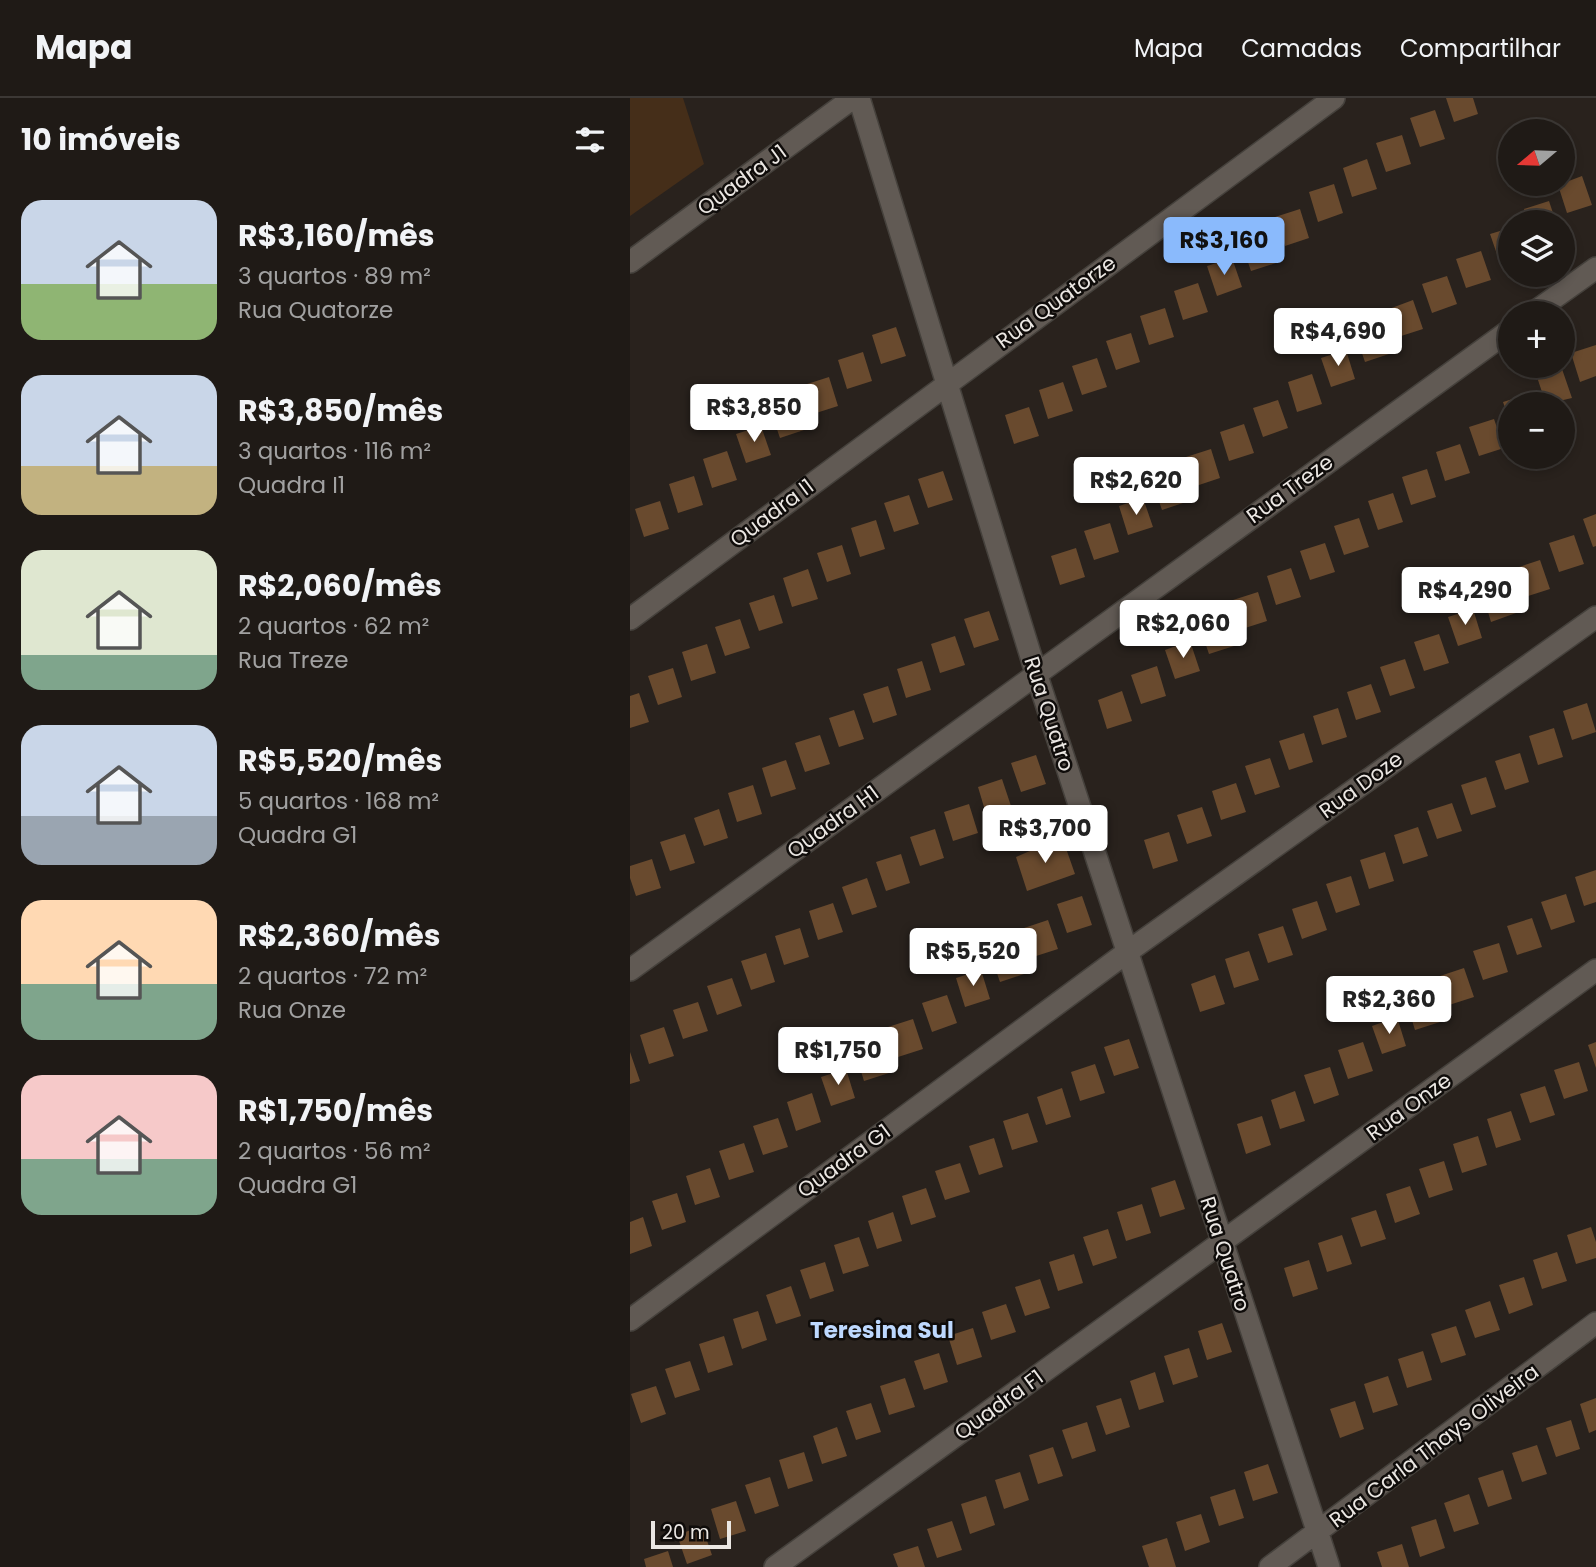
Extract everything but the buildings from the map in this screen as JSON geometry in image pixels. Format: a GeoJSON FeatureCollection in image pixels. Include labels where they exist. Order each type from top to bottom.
{"type":"FeatureCollection","features":[{"type":"Feature","properties":{"kind":"street","name":"Quadra J1"},"geometry":{"type":"LineString","coordinates":[[630,262],[853,98]]}},
{"type":"Feature","properties":{"kind":"street","name":"Rua Quatro"},"geometry":{"type":"LineString","coordinates":[[859,98],[1036,673],[1329,1567]]}},
{"type":"Feature","properties":{"kind":"street","name":"Rua Quatorze"},"geometry":{"type":"LineString","coordinates":[[947,382],[1334,98]]}},
{"type":"Feature","properties":{"kind":"street"},"geometry":{"type":"LineString","coordinates":[[1551,301],[1596,268]]}},
{"type":"Feature","properties":{"kind":"street","name":"Rua Treze"},"geometry":{"type":"LineString","coordinates":[[1036,673],[1498,339]]}},
{"type":"Feature","properties":{"kind":"street","name":"Quadra I1"},"geometry":{"type":"LineString","coordinates":[[630,619],[947,382]]}},
{"type":"Feature","properties":{"kind":"street","name":"Rua Doze"},"geometry":{"type":"LineString","coordinates":[[1126,953],[1596,617]]}},
{"type":"Feature","properties":{"kind":"street","name":"Quadra H1"},"geometry":{"type":"LineString","coordinates":[[630,970],[1036,673]]}},
{"type":"Feature","properties":{"kind":"street","name":"Quadra G1"},"geometry":{"type":"LineString","coordinates":[[630,1320],[1126,953]]}},
{"type":"Feature","properties":{"kind":"street","name":"Rua Onze"},"geometry":{"type":"LineString","coordinates":[[1222,1243],[1596,970]]}},
{"type":"Feature","properties":{"kind":"street","name":"Quadra F1"},"geometry":{"type":"LineString","coordinates":[[775,1567],[1222,1243]]}},
{"type":"Feature","properties":{"kind":"street","name":"Rua Carla Thays Oliveira"},"geometry":{"type":"LineString","coordinates":[[1270,1567],[1596,1323]]}},
{"type":"Feature","properties":{"kind":"shaded area"},"geometry":{"type":"Polygon","coordinates":[[[630,98],[683,98],[704,164],[630,216],[630,98]]]}},
{"type":"Feature","properties":{"kind":"district","name":"Teresina Sul"},"geometry":{"type":"Point","coordinates":[882,1330]}}]}
